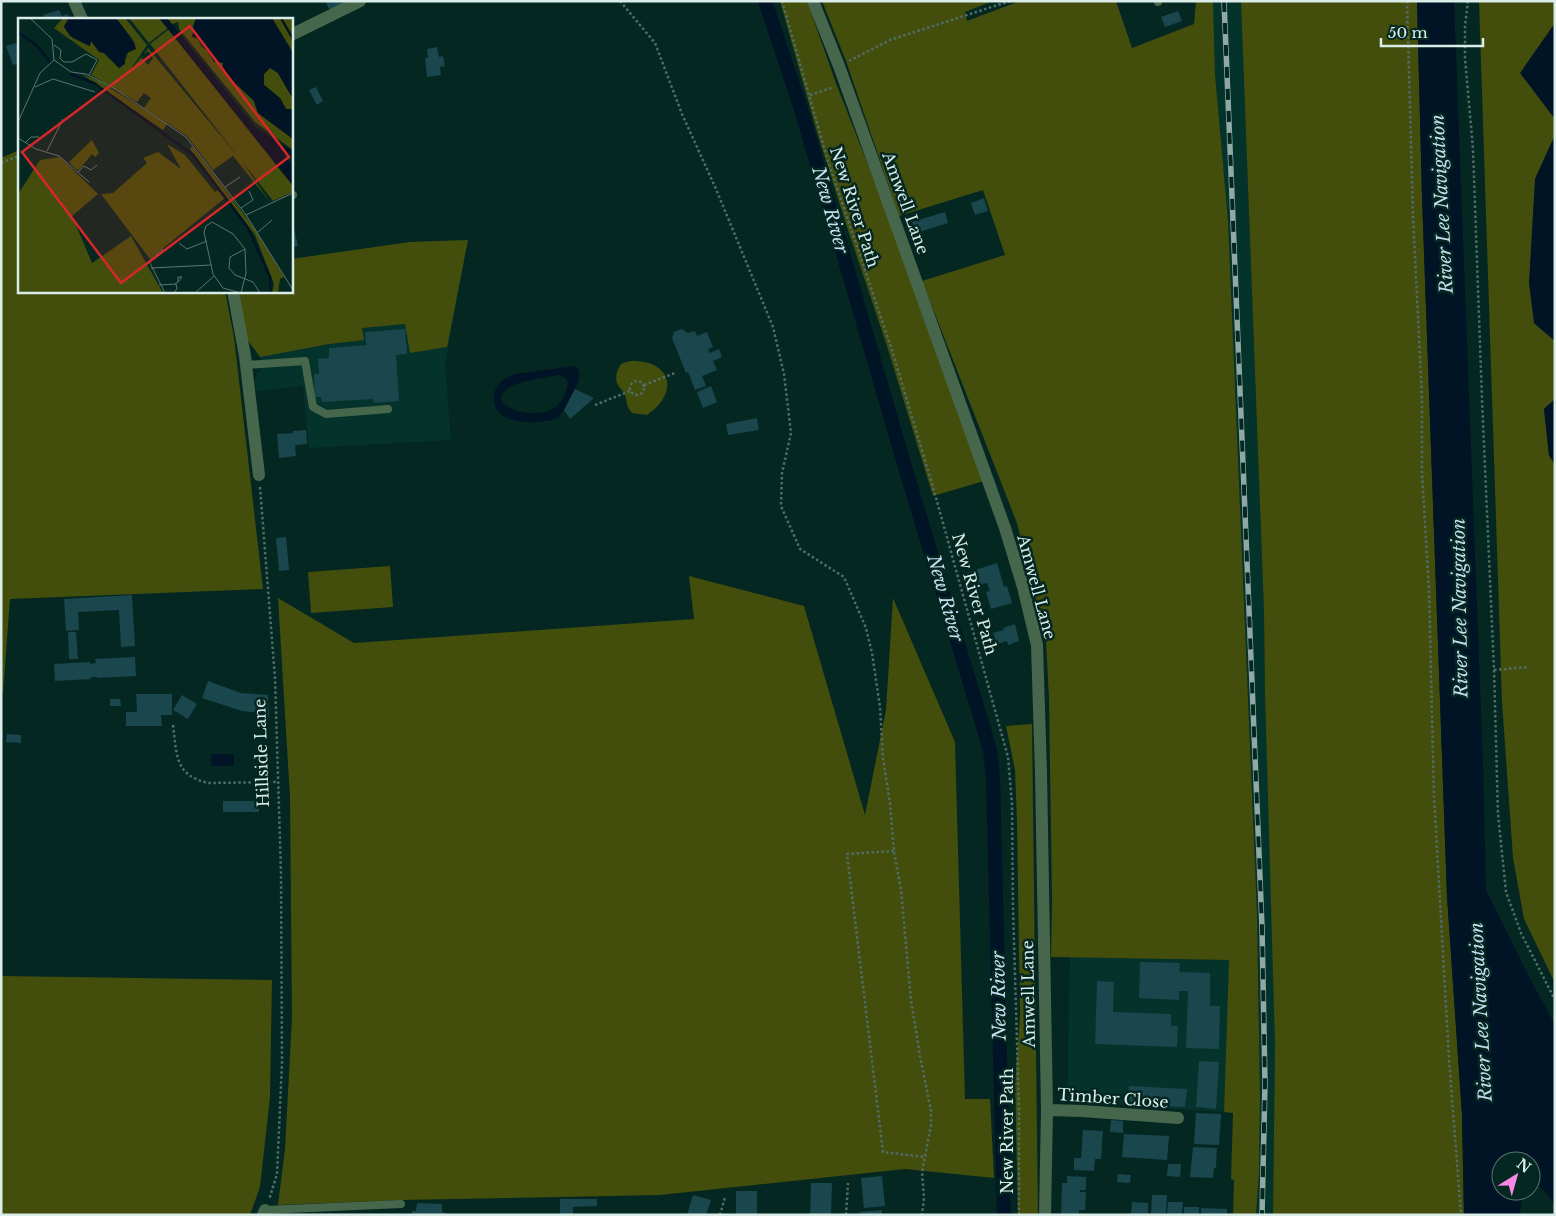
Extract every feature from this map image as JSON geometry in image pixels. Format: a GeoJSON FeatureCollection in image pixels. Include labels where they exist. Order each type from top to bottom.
{"type":"FeatureCollection","features":[{"type":"Feature","properties":{"kind":"street"},"geometry":{"type":"LineString","coordinates":[[74,1],[82,18]]}},
{"type":"Feature","properties":{"kind":"street"},"geometry":{"type":"LineString","coordinates":[[292,35],[360,1]]}},
{"type":"Feature","properties":{"kind":"street","name":"Amwell Lane"},"geometry":{"type":"LineString","coordinates":[[813,1],[839,66],[1005,528],[1023,587],[1037,645],[1047,1110],[1045,1215]]}},
{"type":"Feature","properties":{"kind":"street"},"geometry":{"type":"LineString","coordinates":[[233,292],[246,366],[259,475]]}},
{"type":"Feature","properties":{"kind":"street","name":"Timber Close"},"geometry":{"type":"LineString","coordinates":[[1047,1110],[1178,1118]]}},
{"type":"Feature","properties":{"kind":"lane"},"geometry":{"type":"LineString","coordinates":[[246,366],[305,361],[313,407],[326,414],[388,409]]}},
{"type":"Feature","properties":{"kind":"lane"},"geometry":{"type":"LineString","coordinates":[[264,1213],[401,1204]]}},
{"type":"Feature","properties":{"kind":"path"},"geometry":{"type":"LineString","coordinates":[[620,1],[654,43],[682,114],[716,189],[773,328],[784,374],[792,433],[782,473],[781,506],[800,549],[844,577],[866,628],[872,653],[880,707],[894,851],[901,890],[911,1000],[931,1111],[932,1125],[922,1172],[924,1198],[922,1215]]}},
{"type":"Feature","properties":{"kind":"path","name":"New River Path"},"geometry":{"type":"LineString","coordinates":[[782,1],[810,95],[826,158],[892,350],[922,450],[1008,757],[1012,804],[1019,1108],[1019,1215]]}},
{"type":"Feature","properties":{"kind":"path"},"geometry":{"type":"LineString","coordinates":[[839,66],[890,40],[1010,1]]}},
{"type":"Feature","properties":{"kind":"path"},"geometry":{"type":"LineString","coordinates":[[1407,1],[1413,215],[1422,399],[1422,473],[1429,591],[1434,796],[1449,1059],[1461,1215]]}},
{"type":"Feature","properties":{"kind":"path"},"geometry":{"type":"LineString","coordinates":[[1468,1],[1465,26],[1465,58],[1473,149],[1498,814],[1506,892],[1521,933],[1555,1000]]}},
{"type":"Feature","properties":{"kind":"path"},"geometry":{"type":"LineString","coordinates":[[810,95],[837,86]]}},
{"type":"Feature","properties":{"kind":"path"},"geometry":{"type":"LineString","coordinates":[[1,163],[18,156]]}},
{"type":"Feature","properties":{"kind":"path"},"geometry":{"type":"LineString","coordinates":[[644,385],[675,373]]}},
{"type":"Feature","properties":{"kind":"path"},"geometry":{"type":"LineString","coordinates":[[630,391],[631,384],[634,381],[644,385]]}},
{"type":"Feature","properties":{"kind":"path"},"geometry":{"type":"LineString","coordinates":[[630,391],[636,396],[640,395],[644,385]]}},
{"type":"Feature","properties":{"kind":"path"},"geometry":{"type":"LineString","coordinates":[[595,405],[630,391]]}},
{"type":"Feature","properties":{"kind":"path","name":"Hillside Lane"},"geometry":{"type":"LineString","coordinates":[[259,475],[275,678],[281,874],[282,1063],[278,1117],[277,1174],[264,1213]]}},
{"type":"Feature","properties":{"kind":"path"},"geometry":{"type":"LineString","coordinates":[[1494,670],[1529,668]]}},
{"type":"Feature","properties":{"kind":"path"},"geometry":{"type":"LineString","coordinates":[[172,725],[178,760],[183,770],[189,776],[208,783],[278,782]]}},
{"type":"Feature","properties":{"kind":"path"},"geometry":{"type":"LineString","coordinates":[[894,851],[847,854],[883,1152],[924,1157]]}},
{"type":"Feature","properties":{"kind":"path"},"geometry":{"type":"LineString","coordinates":[[846,1215],[848,1183]]}},
{"type":"Feature","properties":{"kind":"path"},"geometry":{"type":"LineString","coordinates":[[720,1215],[725,1197]]}},
{"type":"Feature","properties":{"kind":"shaded area"},"geometry":{"type":"Polygon","coordinates":[[[1213,1],[1241,1],[1264,612],[1274,972],[1273,1215],[1256,1215],[1259,1172],[1260,1097],[1257,913],[1228,220],[1215,74],[1213,1]]]}},
{"type":"Feature","properties":{"kind":"shaded area"},"geometry":{"type":"Polygon","coordinates":[[[468,240],[445,365],[451,440],[309,448],[303,386],[256,391],[255,381],[257,373],[261,372],[260,357],[246,338],[239,292],[292,292],[292,259],[410,242],[468,240]]]}},
{"type":"Feature","properties":{"kind":"shaded area"},"geometry":{"type":"Polygon","coordinates":[[[1070,957],[1229,960],[1224,1112],[1067,1101],[1070,957]]]}},
{"type":"Feature","properties":{"kind":"green space"},"geometry":{"type":"Polygon","coordinates":[[[780,1],[807,1],[984,481],[933,496],[887,346],[817,132],[780,1]]]}},
{"type":"Feature","properties":{"kind":"green space"},"geometry":{"type":"Polygon","coordinates":[[[822,1],[993,1],[965,12],[967,21],[1020,1],[1116,1],[1132,48],[1194,24],[1196,1],[1213,1],[1215,74],[1228,220],[1257,913],[1260,1097],[1259,1172],[1256,1215],[1233,1215],[1234,1180],[1231,1179],[1233,1113],[1224,1112],[1229,960],[1051,957],[1049,699],[1046,640],[1017,523],[922,281],[1005,255],[983,190],[899,216],[846,61],[822,1]]]}},
{"type":"Feature","properties":{"kind":"green space"},"geometry":{"type":"Polygon","coordinates":[[[1241,1],[1417,1],[1422,196],[1447,896],[1462,1115],[1464,1215],[1273,1215],[1275,1044],[1264,612],[1241,1]]]}},
{"type":"Feature","properties":{"kind":"green space"},"geometry":{"type":"Polygon","coordinates":[[[1479,1],[1555,1],[1555,23],[1521,73],[1555,119],[1555,135],[1535,179],[1534,323],[1555,341],[1555,399],[1544,409],[1549,455],[1555,465],[1555,983],[1524,919],[1513,858],[1502,702],[1479,1]]]}},
{"type":"Feature","properties":{"kind":"green space"},"geometry":{"type":"Polygon","coordinates":[[[18,150],[18,292],[225,292],[234,337],[263,589],[10,599],[3,693],[1,693],[1,158],[18,150]]]}},
{"type":"Feature","properties":{"kind":"green space"},"geometry":{"type":"Polygon","coordinates":[[[468,240],[447,347],[410,353],[405,324],[362,328],[364,340],[329,344],[260,357],[246,338],[239,292],[292,292],[292,259],[410,242],[468,240]]]}},
{"type":"Feature","properties":{"kind":"green space"},"geometry":{"type":"Polygon","coordinates":[[[631,361],[645,362],[656,366],[663,372],[667,380],[664,398],[647,415],[632,413],[624,393],[617,382],[616,376],[619,367],[623,363],[631,361]]]}},
{"type":"Feature","properties":{"kind":"green space"},"geometry":{"type":"Polygon","coordinates":[[[390,566],[393,607],[311,613],[308,572],[390,566]]]}},
{"type":"Feature","properties":{"kind":"green space"},"geometry":{"type":"Polygon","coordinates":[[[689,576],[804,606],[865,815],[886,710],[893,598],[955,742],[965,1099],[990,1099],[994,1178],[905,1169],[660,1195],[402,1200],[278,1205],[285,1149],[292,1017],[290,797],[278,598],[354,643],[694,619],[689,576]]]}},
{"type":"Feature","properties":{"kind":"green space"},"geometry":{"type":"Polygon","coordinates":[[[1032,724],[1038,1215],[1018,1215],[1015,1083],[1020,1016],[1017,822],[1015,770],[1006,726],[1032,724]]]}},
{"type":"Feature","properties":{"kind":"green space"},"geometry":{"type":"Polygon","coordinates":[[[1,976],[272,980],[270,1097],[260,1187],[250,1215],[1,1215],[1,976]]]}},
{"type":"Feature","properties":{"kind":"water","name":"River Lee Navigation"},"geometry":{"type":"Polygon","coordinates":[[[1417,1],[1454,1],[1486,890],[1555,1025],[1555,1207],[1541,1188],[1541,1151],[1491,1151],[1491,1201],[1521,1201],[1520,1215],[1464,1215],[1462,1115],[1447,896],[1422,196],[1417,1]]]}},
{"type":"Feature","properties":{"kind":"water"},"geometry":{"type":"Polygon","coordinates":[[[1555,23],[1555,119],[1520,73],[1555,23]]]}},
{"type":"Feature","properties":{"kind":"water"},"geometry":{"type":"Polygon","coordinates":[[[1555,135],[1555,341],[1534,323],[1529,283],[1535,179],[1555,135]]]}},
{"type":"Feature","properties":{"kind":"water"},"geometry":{"type":"Polygon","coordinates":[[[574,366],[578,369],[579,380],[565,408],[558,417],[549,421],[539,422],[515,421],[499,412],[496,408],[494,396],[499,384],[515,374],[574,366]],[[559,375],[521,383],[510,387],[502,394],[501,400],[506,406],[525,413],[548,411],[557,406],[563,398],[568,382],[566,378],[559,375]]]}},
{"type":"Feature","properties":{"kind":"water"},"geometry":{"type":"Polygon","coordinates":[[[1555,399],[1555,465],[1549,455],[1544,409],[1555,399]]]}},
{"type":"Feature","properties":{"kind":"water"},"geometry":{"type":"Polygon","coordinates":[[[211,754],[234,754],[234,766],[211,766],[211,754]]]}},
{"type":"Feature","properties":{"kind":"building"},"geometry":{"type":"Polygon","coordinates":[[[325,1],[353,1],[331,12],[325,1]]]}},
{"type":"Feature","properties":{"kind":"building"},"geometry":{"type":"Polygon","coordinates":[[[59,10],[62,16],[68,14],[70,18],[44,18],[43,15],[59,10]]]}},
{"type":"Feature","properties":{"kind":"building"},"geometry":{"type":"Polygon","coordinates":[[[1178,11],[1182,21],[1165,27],[1161,17],[1178,11]]]}},
{"type":"Feature","properties":{"kind":"building"},"geometry":{"type":"Polygon","coordinates":[[[16,43],[18,47],[18,63],[13,65],[6,46],[16,43]]]}},
{"type":"Feature","properties":{"kind":"building"},"geometry":{"type":"Polygon","coordinates":[[[437,47],[439,57],[443,56],[445,66],[440,67],[441,75],[427,77],[425,58],[428,58],[427,49],[437,47]]]}},
{"type":"Feature","properties":{"kind":"building"},"geometry":{"type":"Polygon","coordinates":[[[316,87],[323,101],[317,105],[309,90],[316,87]]]}},
{"type":"Feature","properties":{"kind":"building"},"geometry":{"type":"Polygon","coordinates":[[[984,198],[988,211],[975,215],[971,203],[984,198]]]}},
{"type":"Feature","properties":{"kind":"building"},"geometry":{"type":"Polygon","coordinates":[[[945,212],[948,223],[916,233],[912,222],[945,212]]]}},
{"type":"Feature","properties":{"kind":"building"},"geometry":{"type":"Polygon","coordinates":[[[292,219],[298,246],[292,247],[292,219]]]}},
{"type":"Feature","properties":{"kind":"building"},"geometry":{"type":"Polygon","coordinates":[[[405,329],[407,354],[396,355],[399,401],[374,403],[373,399],[322,402],[321,397],[315,397],[314,374],[319,374],[318,359],[329,358],[329,348],[366,345],[365,332],[405,329]]]}},
{"type":"Feature","properties":{"kind":"building"},"geometry":{"type":"Polygon","coordinates":[[[682,329],[688,333],[695,331],[697,336],[707,332],[713,347],[708,349],[710,353],[719,349],[722,357],[713,361],[717,370],[702,376],[706,386],[695,390],[672,338],[674,332],[682,329]]]}},
{"type":"Feature","properties":{"kind":"building"},"geometry":{"type":"Polygon","coordinates":[[[711,386],[717,402],[703,408],[697,392],[711,386]]]}},
{"type":"Feature","properties":{"kind":"building"},"geometry":{"type":"Polygon","coordinates":[[[575,389],[594,398],[570,419],[564,410],[575,389]]]}},
{"type":"Feature","properties":{"kind":"building"},"geometry":{"type":"Polygon","coordinates":[[[757,418],[759,430],[728,435],[726,424],[757,418]]]}},
{"type":"Feature","properties":{"kind":"building"},"geometry":{"type":"Polygon","coordinates":[[[306,430],[307,444],[295,445],[296,456],[279,458],[277,434],[306,430]]]}},
{"type":"Feature","properties":{"kind":"building"},"geometry":{"type":"Polygon","coordinates":[[[286,537],[289,570],[279,571],[276,538],[286,537]]]}},
{"type":"Feature","properties":{"kind":"building"},"geometry":{"type":"Polygon","coordinates":[[[997,563],[1004,587],[1007,586],[1012,603],[991,609],[986,592],[990,591],[987,583],[970,587],[966,573],[997,563]]]}},
{"type":"Feature","properties":{"kind":"building"},"geometry":{"type":"Polygon","coordinates":[[[132,595],[135,646],[121,647],[119,610],[78,612],[79,630],[66,631],[64,599],[132,595]]]}},
{"type":"Feature","properties":{"kind":"building"},"geometry":{"type":"Polygon","coordinates":[[[1015,624],[1019,641],[1008,645],[1007,641],[997,644],[993,633],[1015,624]]]}},
{"type":"Feature","properties":{"kind":"building"},"geometry":{"type":"Polygon","coordinates":[[[68,632],[76,632],[78,659],[69,659],[68,632]]]}},
{"type":"Feature","properties":{"kind":"building"},"geometry":{"type":"Polygon","coordinates":[[[135,657],[136,676],[91,677],[91,679],[55,681],[54,664],[90,662],[90,664],[96,663],[95,659],[135,657]]]}},
{"type":"Feature","properties":{"kind":"building"},"geometry":{"type":"Polygon","coordinates":[[[208,681],[241,693],[268,695],[269,717],[261,717],[261,713],[242,711],[202,698],[208,681]]]}},
{"type":"Feature","properties":{"kind":"building"},"geometry":{"type":"Polygon","coordinates":[[[136,694],[172,694],[172,715],[161,715],[162,726],[126,726],[126,712],[137,712],[136,694]]]}},
{"type":"Feature","properties":{"kind":"building"},"geometry":{"type":"Polygon","coordinates":[[[182,695],[197,704],[188,719],[173,710],[182,695]]]}},
{"type":"Feature","properties":{"kind":"building"},"geometry":{"type":"Polygon","coordinates":[[[110,699],[120,699],[121,706],[110,706],[110,699]]]}},
{"type":"Feature","properties":{"kind":"building"},"geometry":{"type":"Polygon","coordinates":[[[7,734],[21,735],[21,743],[6,742],[7,734]]]}},
{"type":"Feature","properties":{"kind":"building"},"geometry":{"type":"Polygon","coordinates":[[[223,801],[259,801],[259,812],[223,812],[223,801]]]}},
{"type":"Feature","properties":{"kind":"building"},"geometry":{"type":"Polygon","coordinates":[[[1140,962],[1180,963],[1179,972],[1210,973],[1210,1006],[1220,1006],[1219,1049],[1186,1048],[1188,991],[1179,991],[1179,1000],[1139,998],[1140,962]]]}},
{"type":"Feature","properties":{"kind":"building"},"geometry":{"type":"Polygon","coordinates":[[[1097,981],[1114,982],[1113,1012],[1171,1014],[1171,1026],[1178,1026],[1177,1047],[1095,1044],[1097,981]]]}},
{"type":"Feature","properties":{"kind":"building"},"geometry":{"type":"Polygon","coordinates":[[[1199,1061],[1219,1062],[1216,1109],[1196,1107],[1199,1061]]]}},
{"type":"Feature","properties":{"kind":"building"},"geometry":{"type":"Polygon","coordinates":[[[1129,1086],[1187,1089],[1185,1107],[1128,1104],[1129,1086]]]}},
{"type":"Feature","properties":{"kind":"building"},"geometry":{"type":"Polygon","coordinates":[[[1196,1113],[1221,1114],[1219,1145],[1194,1144],[1196,1113]]]}},
{"type":"Feature","properties":{"kind":"building"},"geometry":{"type":"Polygon","coordinates":[[[1111,1120],[1123,1121],[1123,1133],[1110,1132],[1111,1120]]]}},
{"type":"Feature","properties":{"kind":"building"},"geometry":{"type":"Polygon","coordinates":[[[1083,1130],[1103,1131],[1101,1159],[1095,1159],[1094,1171],[1074,1170],[1074,1158],[1081,1158],[1083,1130]]]}},
{"type":"Feature","properties":{"kind":"building"},"geometry":{"type":"Polygon","coordinates":[[[1124,1134],[1169,1136],[1167,1160],[1122,1157],[1124,1134]]]}},
{"type":"Feature","properties":{"kind":"building"},"geometry":{"type":"Polygon","coordinates":[[[1193,1147],[1217,1148],[1216,1168],[1214,1168],[1213,1178],[1190,1177],[1193,1147]]]}},
{"type":"Feature","properties":{"kind":"building"},"geometry":{"type":"Polygon","coordinates":[[[1168,1164],[1181,1164],[1180,1177],[1167,1176],[1168,1164]]]}},
{"type":"Feature","properties":{"kind":"building"},"geometry":{"type":"Polygon","coordinates":[[[1118,1174],[1131,1175],[1130,1183],[1117,1182],[1118,1174]]]}},
{"type":"Feature","properties":{"kind":"building"},"geometry":{"type":"Polygon","coordinates":[[[882,1176],[885,1206],[864,1208],[861,1178],[882,1176]]]}},
{"type":"Feature","properties":{"kind":"building"},"geometry":{"type":"Polygon","coordinates":[[[1067,1176],[1086,1177],[1086,1190],[1080,1190],[1080,1192],[1086,1192],[1085,1210],[1079,1210],[1079,1215],[1061,1215],[1062,1183],[1067,1183],[1067,1176]]]}},
{"type":"Feature","properties":{"kind":"building"},"geometry":{"type":"Polygon","coordinates":[[[811,1183],[832,1183],[831,1215],[810,1215],[811,1183]]]}},
{"type":"Feature","properties":{"kind":"building"},"geometry":{"type":"Polygon","coordinates":[[[736,1191],[757,1191],[757,1215],[736,1215],[736,1191]]]}},
{"type":"Feature","properties":{"kind":"building"},"geometry":{"type":"Polygon","coordinates":[[[693,1195],[711,1200],[706,1215],[687,1215],[693,1195]]]}},
{"type":"Feature","properties":{"kind":"building"},"geometry":{"type":"Polygon","coordinates":[[[1152,1195],[1167,1195],[1166,1213],[1151,1215],[1152,1195]]]}},
{"type":"Feature","properties":{"kind":"building"},"geometry":{"type":"Polygon","coordinates":[[[560,1199],[597,1199],[597,1206],[573,1207],[573,1215],[560,1215],[560,1199]]]}},
{"type":"Feature","properties":{"kind":"building"},"geometry":{"type":"Polygon","coordinates":[[[1132,1202],[1148,1203],[1148,1215],[1131,1215],[1132,1202]]]}},
{"type":"Feature","properties":{"kind":"building"},"geometry":{"type":"Polygon","coordinates":[[[1168,1202],[1183,1202],[1182,1215],[1167,1215],[1168,1202]]]}},
{"type":"Feature","properties":{"kind":"building"},"geometry":{"type":"Polygon","coordinates":[[[417,1203],[442,1204],[442,1212],[446,1213],[446,1215],[412,1215],[412,1211],[416,1211],[417,1203]]]}},
{"type":"Feature","properties":{"kind":"building"},"geometry":{"type":"Polygon","coordinates":[[[1184,1207],[1199,1207],[1199,1215],[1184,1215],[1184,1207]]]}},
{"type":"Feature","properties":{"kind":"building"},"geometry":{"type":"Polygon","coordinates":[[[1201,1208],[1227,1209],[1227,1215],[1201,1215],[1201,1208]]]}},
{"type":"Feature","properties":{"kind":"building"},"geometry":{"type":"Polygon","coordinates":[[[882,1210],[882,1215],[860,1215],[859,1212],[882,1210]]]}},
{"type":"Feature","properties":{"kind":"waterway","name":"New River"},"geometry":{"type":"LineString","coordinates":[[765,1],[801,109],[990,750],[993,779],[1004,1215]]}},
{"type":"Feature","properties":{"kind":"railway"},"geometry":{"type":"LineString","coordinates":[[1224,1],[1262,927],[1265,1083],[1262,1215]]}}]}
